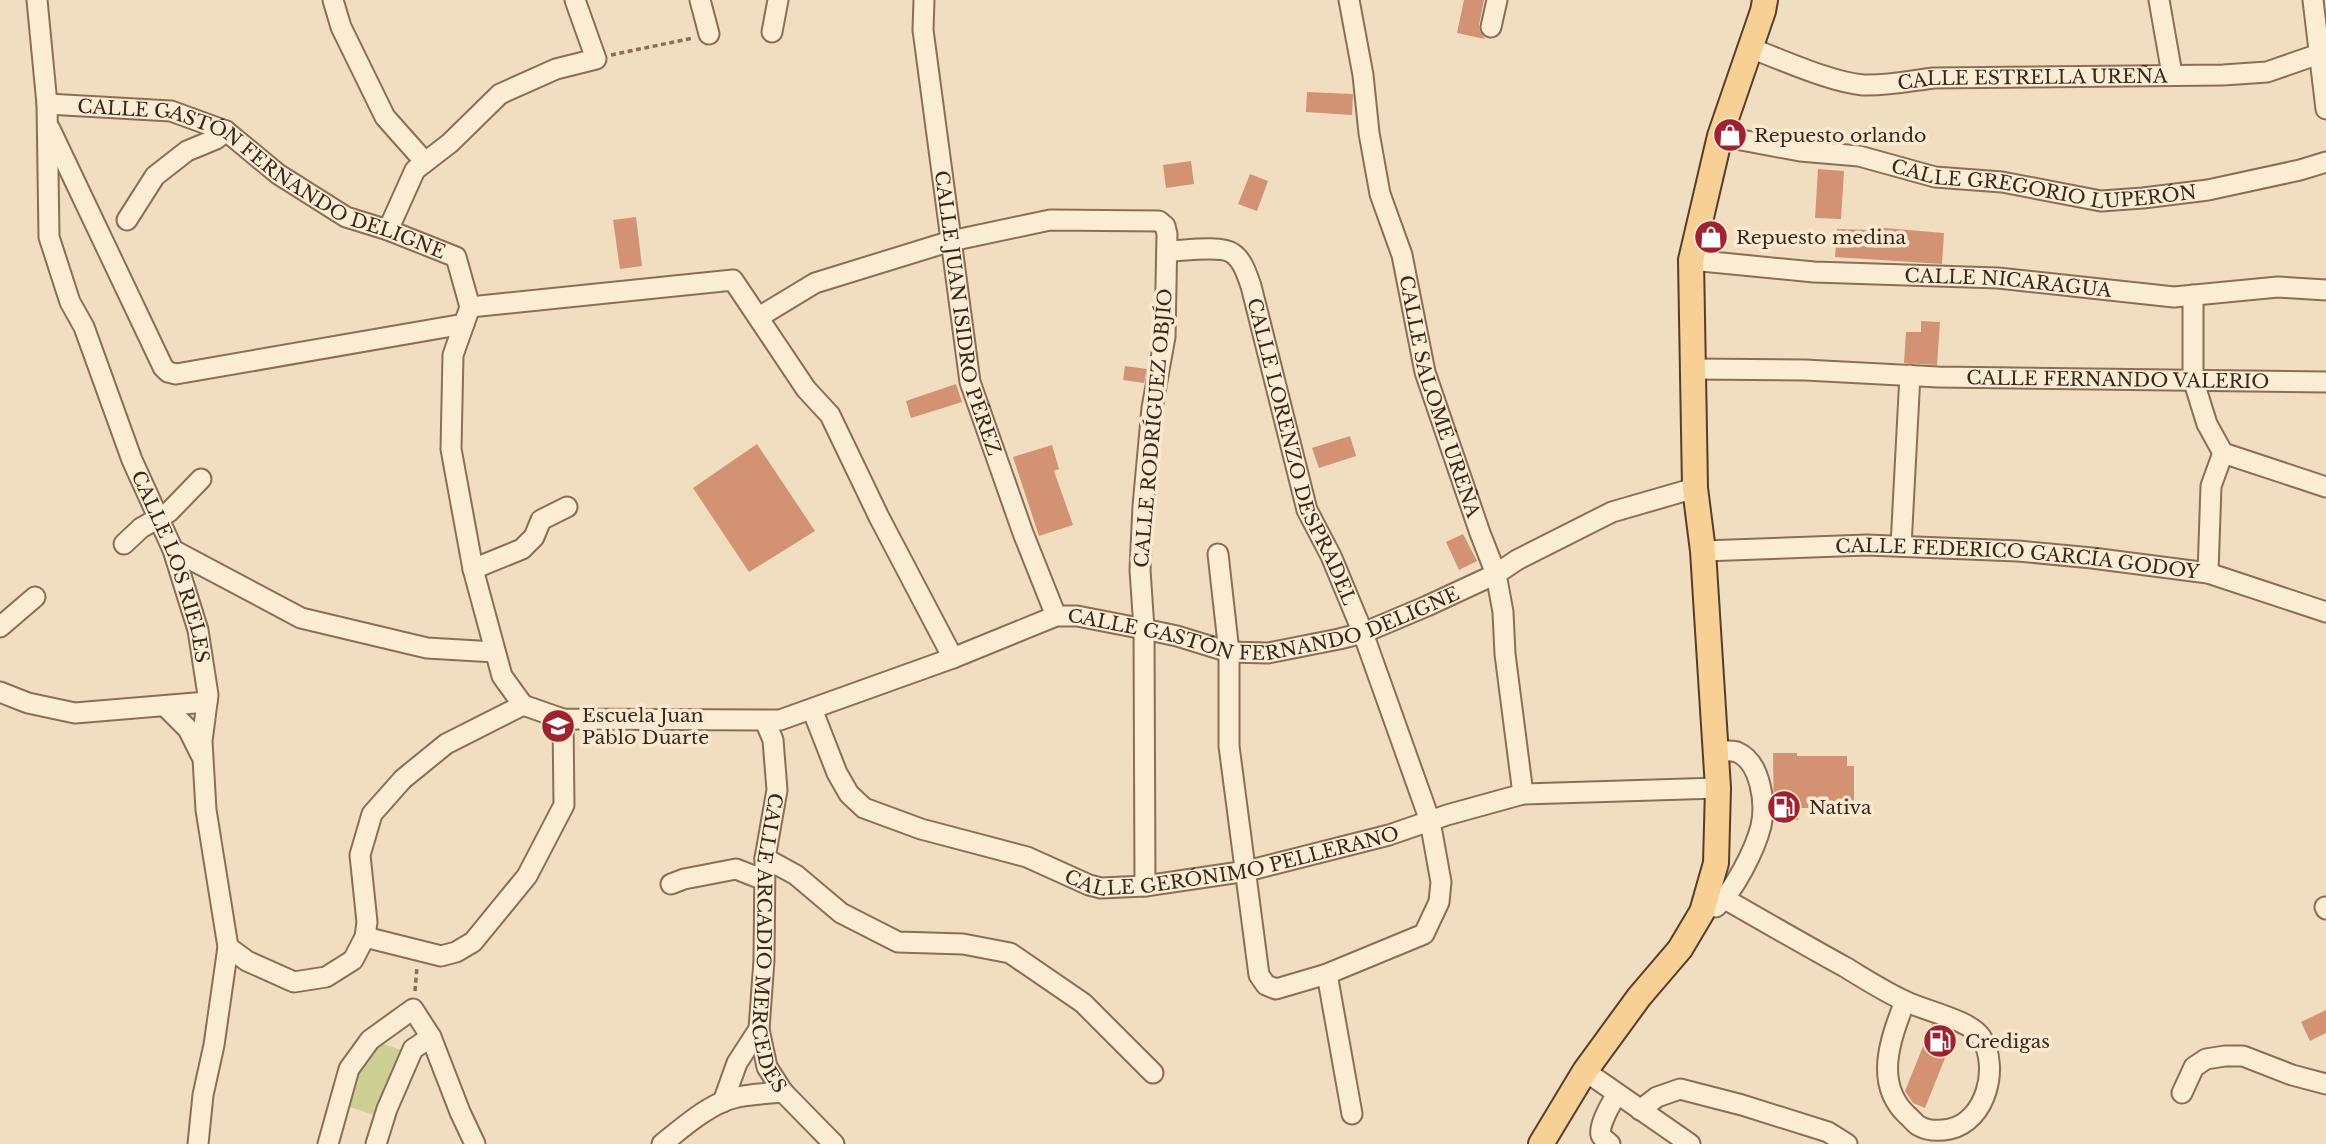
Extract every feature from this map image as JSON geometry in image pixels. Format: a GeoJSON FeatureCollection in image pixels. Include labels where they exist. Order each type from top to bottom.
{"type":"FeatureCollection","features":[{"type":"Feature","properties":{"kind":"main road"},"geometry":{"type":"LineString","coordinates":[[1541,1144],[1585,1071],[1639,996],[1680,949],[1702,912],[1716,863],[1716,751],[1703,551],[1695,488],[1691,260],[1720,136],[1765,0]]}},
{"type":"Feature","properties":{"kind":"street","name":"CALLE LOS RIELES"},"geometry":{"type":"LineString","coordinates":[[37,0],[47,113],[49,237],[70,302],[84,327],[132,460],[173,550],[198,631],[208,695],[202,741],[206,810],[228,947],[214,1045],[203,1095],[198,1144]]}},
{"type":"Feature","properties":{"kind":"street"},"geometry":{"type":"LineString","coordinates":[[333,0],[341,27],[385,117],[425,162]]}},
{"type":"Feature","properties":{"kind":"street"},"geometry":{"type":"LineString","coordinates":[[388,230],[415,170],[450,143],[500,94],[556,69],[596,58],[575,0]]}},
{"type":"Feature","properties":{"kind":"street"},"geometry":{"type":"LineString","coordinates":[[700,0],[709,34]]}},
{"type":"Feature","properties":{"kind":"street"},"geometry":{"type":"LineString","coordinates":[[772,32],[778,0]]}},
{"type":"Feature","properties":{"kind":"street","name":"CALLE JUAN ISIDRO PÉREZ"},"geometry":{"type":"LineString","coordinates":[[925,0],[923,30],[970,382],[1023,533],[1056,617]]}},
{"type":"Feature","properties":{"kind":"street","name":"CALLE SALOMÉ UREÑA"},"geometry":{"type":"LineString","coordinates":[[1349,0],[1380,194],[1402,255],[1425,372],[1496,574],[1503,612],[1505,654],[1523,794]]}},
{"type":"Feature","properties":{"kind":"street"},"geometry":{"type":"LineString","coordinates":[[1491,27],[1497,0]]}},
{"type":"Feature","properties":{"kind":"street"},"geometry":{"type":"LineString","coordinates":[[2159,0],[2172,74]]}},
{"type":"Feature","properties":{"kind":"street"},"geometry":{"type":"LineString","coordinates":[[2313,0],[2326,108]]}},
{"type":"Feature","properties":{"kind":"street","name":"CALLE ESTRELLA UREÑA"},"geometry":{"type":"LineString","coordinates":[[1751,48],[1861,85],[1888,85],[1933,78],[2223,75],[2267,72],[2319,54]]}},
{"type":"Feature","properties":{"kind":"street","name":"CALLE GASTÓN FERNANDO DELIGNE"},"geometry":{"type":"LineString","coordinates":[[47,113],[171,111],[226,131],[278,174],[346,217],[388,230],[456,257],[467,316]]}},
{"type":"Feature","properties":{"kind":"street"},"geometry":{"type":"LineString","coordinates":[[47,113],[157,355],[168,372],[176,374],[467,316],[729,279],[736,282],[806,389],[830,415],[879,517],[953,658]]}},
{"type":"Feature","properties":{"kind":"street"},"geometry":{"type":"LineString","coordinates":[[127,220],[155,176],[187,151],[216,139],[226,131]]}},
{"type":"Feature","properties":{"kind":"street","name":"CALLE GREGORIO LUPERÓN"},"geometry":{"type":"LineString","coordinates":[[1720,136],[1800,151],[1859,156],[1934,177],[2002,182],[2101,201],[2208,190],[2326,162]]}},
{"type":"Feature","properties":{"kind":"street","name":"CALLE RODRÍGUEZ OBJÍO"},"geometry":{"type":"LineString","coordinates":[[760,317],[815,283],[951,241],[1050,220],[1158,221],[1165,226],[1165,337],[1152,408],[1140,570],[1144,629],[1145,886]]}},
{"type":"Feature","properties":{"kind":"street","name":"CALLE LORENZO DESPRADEL"},"geometry":{"type":"LineString","coordinates":[[1167,251],[1231,252],[1243,264],[1251,286],[1307,510],[1331,556],[1363,632],[1430,821],[1441,882],[1439,902],[1423,934],[1327,974],[1276,989],[1266,985],[1259,975],[1229,746],[1229,652],[1218,554]]}},
{"type":"Feature","properties":{"kind":"street","name":"CALLE NICARAGUA"},"geometry":{"type":"LineString","coordinates":[[1691,260],[1814,272],[1997,278],[2174,297],[2278,287],[2326,290]]}},
{"type":"Feature","properties":{"kind":"street"},"geometry":{"type":"LineString","coordinates":[[2193,295],[2193,379],[2207,424],[2222,453],[2326,487]]}},
{"type":"Feature","properties":{"kind":"street"},"geometry":{"type":"LineString","coordinates":[[228,947],[247,961],[294,982],[326,977],[352,960],[365,937],[360,855],[372,814],[403,779],[446,744],[523,705],[502,676],[495,652],[473,569],[451,449],[453,355],[467,316]]}},
{"type":"Feature","properties":{"kind":"street","name":"CALLE FERNANDO VALERIO"},"geometry":{"type":"LineString","coordinates":[[1693,369],[2326,382]]}},
{"type":"Feature","properties":{"kind":"street"},"geometry":{"type":"LineString","coordinates":[[1901,546],[1910,375]]}},
{"type":"Feature","properties":{"kind":"street"},"geometry":{"type":"LineString","coordinates":[[2208,573],[2211,486],[2222,453]]}},
{"type":"Feature","properties":{"kind":"street"},"geometry":{"type":"LineString","coordinates":[[124,544],[141,528],[169,512],[201,479]]}},
{"type":"Feature","properties":{"kind":"street","name":"CALLE GASTÓN FERNANDO DELIGNE"},"geometry":{"type":"LineString","coordinates":[[523,705],[563,719],[780,720],[953,658],[1056,617],[1077,616],[1144,629],[1229,652],[1268,653],[1363,632],[1496,574],[1517,560],[1612,512],[1695,488]]}},
{"type":"Feature","properties":{"kind":"street"},"geometry":{"type":"LineString","coordinates":[[473,569],[522,549],[534,537],[541,520],[567,507]]}},
{"type":"Feature","properties":{"kind":"street","name":"CALLE FEDERICO GARCÍA GODOY"},"geometry":{"type":"LineString","coordinates":[[1703,551],[1867,545],[2018,551],[2092,558],[2208,573],[2326,612]]}},
{"type":"Feature","properties":{"kind":"street"},"geometry":{"type":"LineString","coordinates":[[173,550],[301,618],[427,649],[495,652]]}},
{"type":"Feature","properties":{"kind":"street"},"geometry":{"type":"LineString","coordinates":[[0,627],[35,597]]}},
{"type":"Feature","properties":{"kind":"street"},"geometry":{"type":"LineString","coordinates":[[0,692],[28,703],[75,713],[207,702]]}},
{"type":"Feature","properties":{"kind":"street"},"geometry":{"type":"LineString","coordinates":[[166,707],[188,729],[204,758]]}},
{"type":"Feature","properties":{"kind":"street","name":"CALLE GERÓNIMO PELLERANO"},"geometry":{"type":"LineString","coordinates":[[812,709],[837,774],[849,794],[864,807],[921,829],[1027,857],[1088,885],[1101,888],[1145,886],[1247,871],[1389,835],[1523,794],[1718,788]]}},
{"type":"Feature","properties":{"kind":"street"},"geometry":{"type":"LineString","coordinates":[[365,937],[441,956],[456,952],[473,942],[527,876],[564,805],[563,719]]}},
{"type":"Feature","properties":{"kind":"street","name":"CALLE ARCADIO MERCEDES"},"geometry":{"type":"LineString","coordinates":[[765,721],[773,740],[777,790],[765,858],[764,960],[759,1029],[767,1067],[783,1093],[834,1144]]}},
{"type":"Feature","properties":{"kind":"street"},"geometry":{"type":"LineString","coordinates":[[1702,912],[1715,908],[1725,899],[1741,874],[1761,825],[1760,781],[1750,761],[1737,751],[1716,751]]}},
{"type":"Feature","properties":{"kind":"street"},"geometry":{"type":"LineString","coordinates":[[765,858],[796,875],[841,913],[898,942],[963,944],[1010,953],[1083,1003],[1153,1073]]}},
{"type":"Feature","properties":{"kind":"street"},"geometry":{"type":"LineString","coordinates":[[671,884],[736,869],[764,880]]}},
{"type":"Feature","properties":{"kind":"street"},"geometry":{"type":"LineString","coordinates":[[1725,899],[1905,1002],[1963,1024],[1980,1035],[1987,1050],[1989,1071],[1986,1094],[1976,1112],[1962,1126],[1939,1131],[1919,1126],[1900,1108],[1892,1093],[1888,1063],[1889,1044],[1905,1002]]}},
{"type":"Feature","properties":{"kind":"street"},"geometry":{"type":"LineString","coordinates":[[1327,974],[1352,1114]]}},
{"type":"Feature","properties":{"kind":"street"},"geometry":{"type":"LineString","coordinates":[[328,1144],[349,1069],[370,1040],[413,1009],[431,1037],[475,1144]]}},
{"type":"Feature","properties":{"kind":"street"},"geometry":{"type":"LineString","coordinates":[[723,1102],[737,1063],[759,1029]]}},
{"type":"Feature","properties":{"kind":"street"},"geometry":{"type":"LineString","coordinates":[[376,1144],[387,1108],[413,1049],[431,1037]]}},
{"type":"Feature","properties":{"kind":"street"},"geometry":{"type":"LineString","coordinates":[[2182,1093],[2194,1067],[2206,1059],[2225,1056],[2243,1056],[2292,1075],[2326,1084]]}},
{"type":"Feature","properties":{"kind":"street"},"geometry":{"type":"LineString","coordinates":[[1585,1071],[1690,1144]]}},
{"type":"Feature","properties":{"kind":"street"},"geometry":{"type":"LineString","coordinates":[[1640,1110],[1657,1097],[1680,1089],[1828,1132],[1847,1144]]}},
{"type":"Feature","properties":{"kind":"street"},"geometry":{"type":"LineString","coordinates":[[662,1144],[695,1118],[723,1102],[750,1095],[783,1093]]}},
{"type":"Feature","properties":{"kind":"street"},"geometry":{"type":"LineString","coordinates":[[1610,1144],[1602,1137],[1601,1132],[1617,1094]]}},
{"type":"Feature","properties":{"kind":"path"},"geometry":{"type":"LineString","coordinates":[[596,58],[709,34]]}},
{"type":"Feature","properties":{"kind":"path"},"geometry":{"type":"LineString","coordinates":[[413,1009],[419,951]]}},
{"type":"Feature","properties":{"kind":"green space"},"geometry":{"type":"Polygon","coordinates":[[[371,1040],[404,1051],[380,1117],[347,1106],[371,1040]]]}},
{"type":"Feature","properties":{"kind":"building"},"geometry":{"type":"Polygon","coordinates":[[[1464,0],[1484,0],[1479,25],[1485,39],[1457,33],[1464,0]]]}},
{"type":"Feature","properties":{"kind":"building"},"geometry":{"type":"Polygon","coordinates":[[[1307,92],[1353,94],[1352,115],[1306,112],[1307,92]]]}},
{"type":"Feature","properties":{"kind":"building"},"geometry":{"type":"Polygon","coordinates":[[[1191,161],[1194,184],[1166,188],[1163,165],[1191,161]]]}},
{"type":"Feature","properties":{"kind":"building"},"geometry":{"type":"Polygon","coordinates":[[[1818,169],[1844,171],[1841,219],[1815,218],[1818,169]]]}},
{"type":"Feature","properties":{"kind":"building"},"geometry":{"type":"Polygon","coordinates":[[[1250,174],[1268,181],[1257,211],[1238,204],[1250,174]]]}},
{"type":"Feature","properties":{"kind":"building"},"geometry":{"type":"Polygon","coordinates":[[[636,217],[642,266],[620,269],[613,220],[636,217]]]}},
{"type":"Feature","properties":{"kind":"building"},"geometry":{"type":"Polygon","coordinates":[[[1873,227],[1944,233],[1942,264],[1835,257],[1837,229],[1873,230],[1873,227]]]}},
{"type":"Feature","properties":{"kind":"building"},"geometry":{"type":"Polygon","coordinates":[[[1921,321],[1940,322],[1937,365],[1904,363],[1906,332],[1921,332],[1921,321]]]}},
{"type":"Feature","properties":{"kind":"building"},"geometry":{"type":"Polygon","coordinates":[[[1125,366],[1147,369],[1144,383],[1123,380],[1125,366]]]}},
{"type":"Feature","properties":{"kind":"building"},"geometry":{"type":"Polygon","coordinates":[[[956,384],[962,402],[911,418],[906,401],[956,384]]]}},
{"type":"Feature","properties":{"kind":"building"},"geometry":{"type":"Polygon","coordinates":[[[1350,436],[1356,456],[1319,468],[1312,448],[1350,436]]]}},
{"type":"Feature","properties":{"kind":"building"},"geometry":{"type":"Polygon","coordinates":[[[757,444],[815,531],[749,572],[693,488],[757,444]]]}},
{"type":"Feature","properties":{"kind":"building"},"geometry":{"type":"Polygon","coordinates":[[[1052,445],[1059,469],[1054,471],[1073,525],[1039,536],[1013,457],[1052,445]]]}},
{"type":"Feature","properties":{"kind":"building"},"geometry":{"type":"Polygon","coordinates":[[[1463,534],[1477,561],[1459,570],[1446,542],[1463,534]]]}},
{"type":"Feature","properties":{"kind":"building"},"geometry":{"type":"Polygon","coordinates":[[[1773,753],[1847,756],[1847,766],[1854,766],[1854,808],[1798,808],[1798,820],[1774,819],[1773,753]]]}},
{"type":"Feature","properties":{"kind":"building"},"geometry":{"type":"Polygon","coordinates":[[[2326,1010],[2326,1033],[2310,1041],[2301,1022],[2326,1010]]]}},
{"type":"Feature","properties":{"kind":"building"},"geometry":{"type":"Polygon","coordinates":[[[1932,1024],[1955,1033],[1925,1108],[1913,1103],[1905,1091],[1932,1024]]]}},
{"type":"Feature","properties":{"kind":"place","name":"Repuesto orlando"},"geometry":{"type":"Point","coordinates":[1730,135]}},
{"type":"Feature","properties":{"kind":"place","name":"Repuesto medina"},"geometry":{"type":"Point","coordinates":[1711,237]}},
{"type":"Feature","properties":{"kind":"place","name":"Escuela Juan Pablo Duarte"},"geometry":{"type":"Point","coordinates":[558,726]}},
{"type":"Feature","properties":{"kind":"place","name":"Nativa"},"geometry":{"type":"Point","coordinates":[1784,807]}},
{"type":"Feature","properties":{"kind":"place","name":"Credigas"},"geometry":{"type":"Point","coordinates":[1940,1041]}}]}
